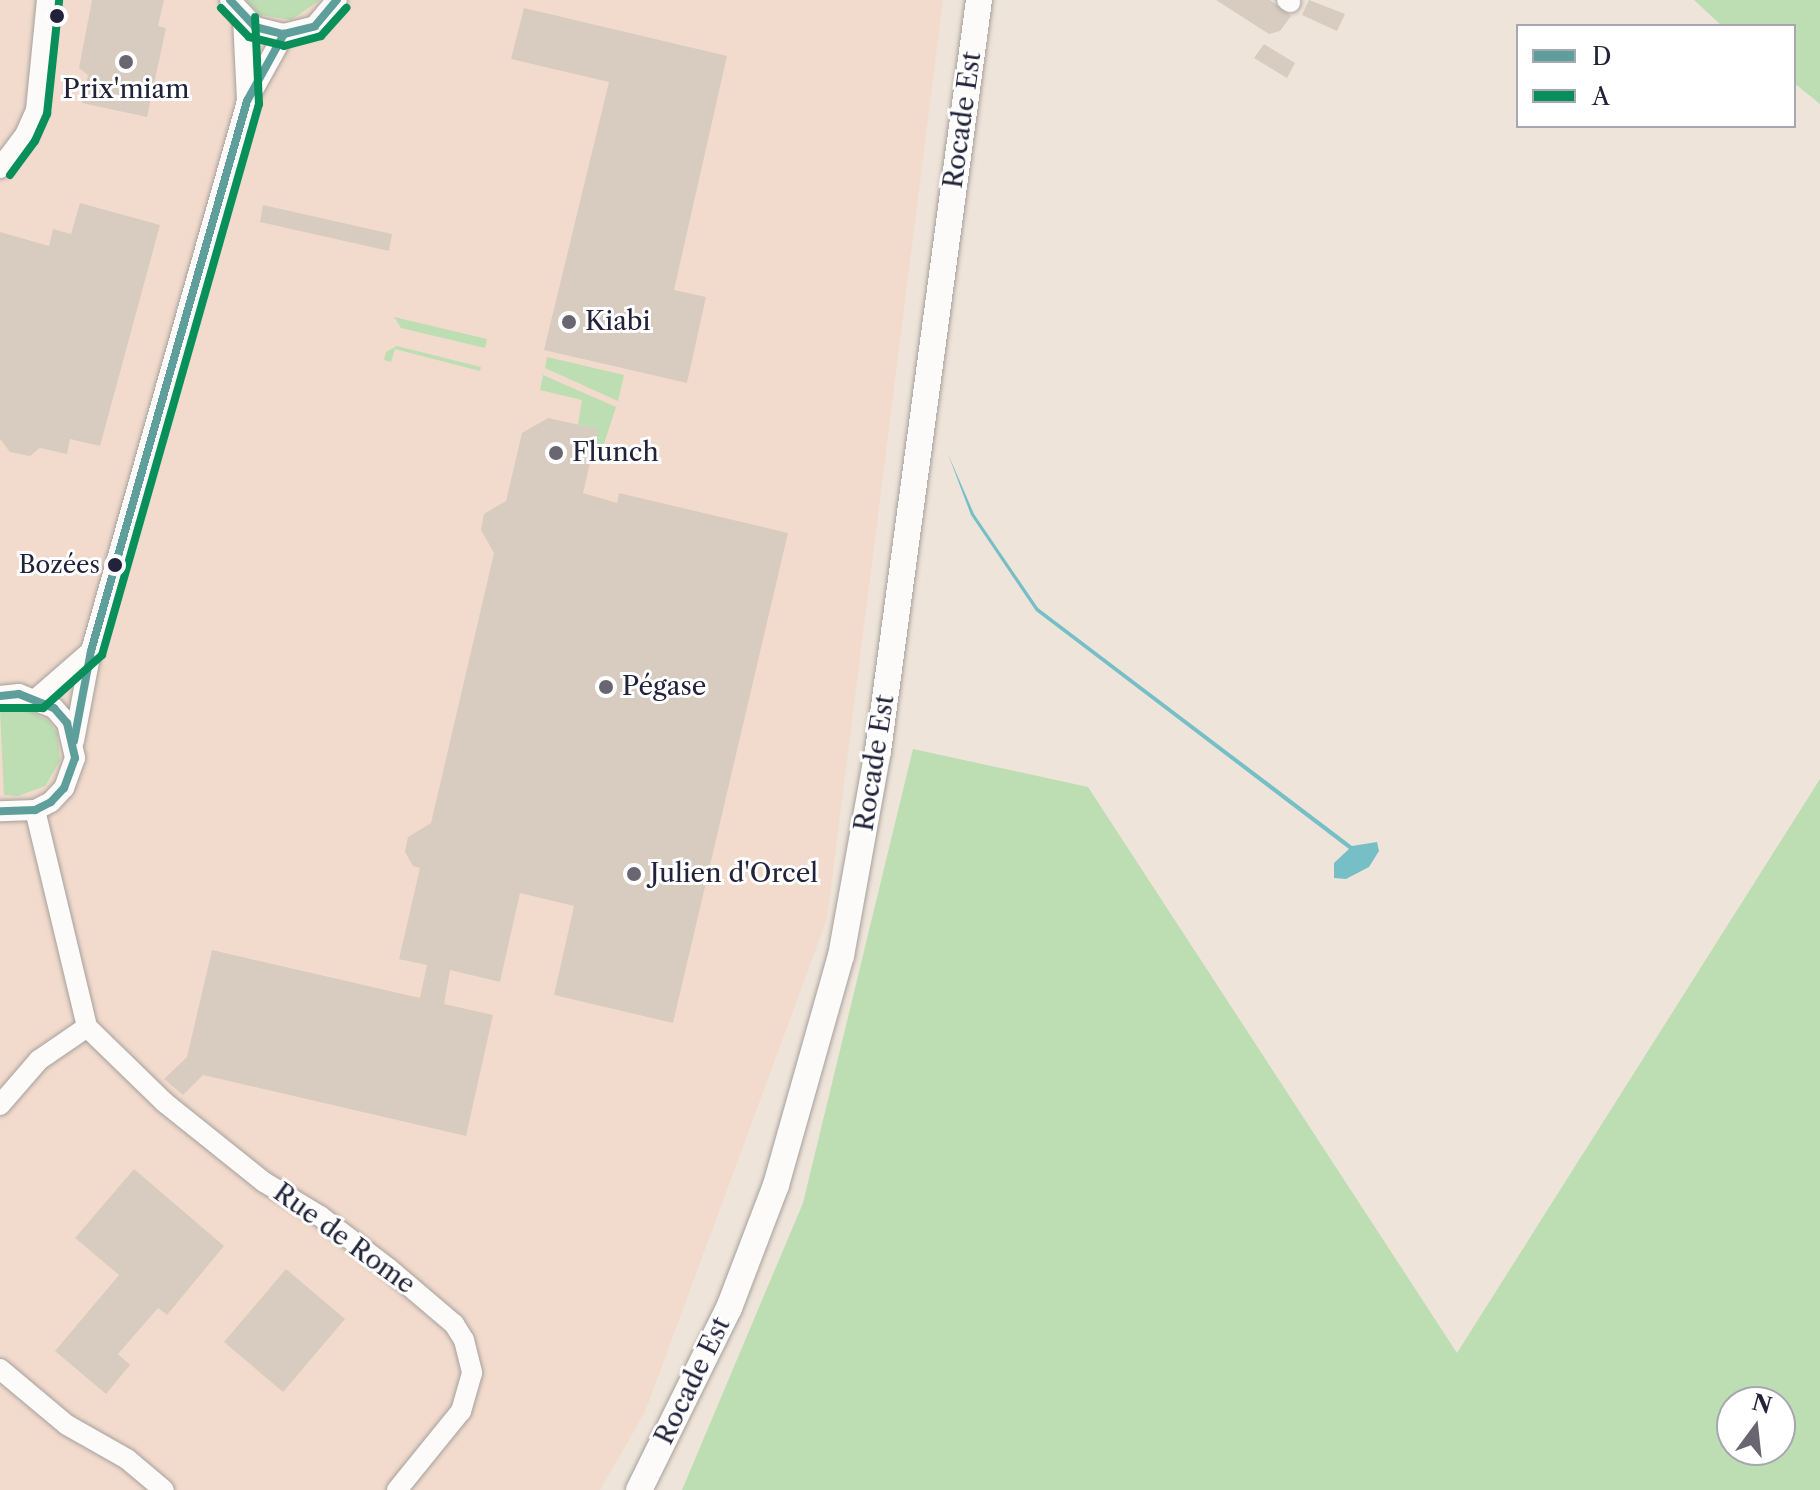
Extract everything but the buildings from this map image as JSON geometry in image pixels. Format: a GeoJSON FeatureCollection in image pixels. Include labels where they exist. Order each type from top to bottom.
{"type":"FeatureCollection","features":[{"type":"Feature","properties":{"kind":"main road","name":"Rocade Est"},"geometry":{"type":"LineString","coordinates":[[639,1490],[729,1308],[776,1185],[841,956],[878,751],[979,0]]}},
{"type":"Feature","properties":{"kind":"street"},"geometry":{"type":"LineString","coordinates":[[0,168],[25,135],[36,110],[47,0]]}},
{"type":"Feature","properties":{"kind":"street"},"geometry":{"type":"LineString","coordinates":[[230,0],[243,18],[255,27],[284,34],[315,26],[337,0]]}},
{"type":"Feature","properties":{"kind":"street"},"geometry":{"type":"LineString","coordinates":[[243,18],[247,101]]}},
{"type":"Feature","properties":{"kind":"street"},"geometry":{"type":"LineString","coordinates":[[0,811],[35,810],[64,788],[72,774],[74,741],[91,651],[247,101],[284,34]]}},
{"type":"Feature","properties":{"kind":"street"},"geometry":{"type":"LineString","coordinates":[[37,698],[91,651]]}},
{"type":"Feature","properties":{"kind":"street"},"geometry":{"type":"LineString","coordinates":[[0,696],[37,698],[67,723],[74,741]]}},
{"type":"Feature","properties":{"kind":"street"},"geometry":{"type":"LineString","coordinates":[[0,1105],[39,1060],[87,1027],[35,810]]}},
{"type":"Feature","properties":{"kind":"street","name":"Rue de Rome"},"geometry":{"type":"LineString","coordinates":[[87,1027],[175,1111],[264,1182],[320,1216],[454,1324],[471,1354],[468,1392],[461,1411],[397,1490]]}},
{"type":"Feature","properties":{"kind":"street"},"geometry":{"type":"LineString","coordinates":[[0,1369],[67,1425],[127,1459],[164,1490]]}},
{"type":"Feature","properties":{"kind":"shaded area"},"geometry":{"type":"Polygon","coordinates":[[[0,0],[943,0],[827,919],[645,1412],[600,1490],[0,1490],[0,0]]]}},
{"type":"Feature","properties":{"kind":"green space"},"geometry":{"type":"Polygon","coordinates":[[[246,0],[320,0],[291,20],[261,15],[246,0]]]}},
{"type":"Feature","properties":{"kind":"green space"},"geometry":{"type":"Polygon","coordinates":[[[1694,0],[1820,0],[1820,104],[1796,85],[1796,24],[1720,24],[1694,0]]]}},
{"type":"Feature","properties":{"kind":"green space"},"geometry":{"type":"Polygon","coordinates":[[[394,317],[487,339],[485,348],[401,328],[394,317]]]}},
{"type":"Feature","properties":{"kind":"green space"},"geometry":{"type":"Polygon","coordinates":[[[397,346],[481,367],[480,371],[395,349],[391,362],[384,360],[386,352],[397,346]]]}},
{"type":"Feature","properties":{"kind":"green space"},"geometry":{"type":"Polygon","coordinates":[[[547,357],[624,375],[618,401],[545,368],[547,357]]]}},
{"type":"Feature","properties":{"kind":"green space"},"geometry":{"type":"Polygon","coordinates":[[[543,375],[616,407],[601,453],[592,454],[578,425],[582,400],[540,390],[543,375]]]}},
{"type":"Feature","properties":{"kind":"green space"},"geometry":{"type":"Polygon","coordinates":[[[23,707],[49,721],[57,733],[60,761],[45,786],[18,796],[4,795],[0,710],[23,707]]]}},
{"type":"Feature","properties":{"kind":"green space"},"geometry":{"type":"Polygon","coordinates":[[[913,749],[1088,787],[1457,1353],[1820,779],[1820,1490],[682,1490],[803,1203],[913,749]]]}},
{"type":"Feature","properties":{"kind":"water"},"geometry":{"type":"Polygon","coordinates":[[[948,454],[974,514],[1038,608],[1352,846],[1377,842],[1379,851],[1369,867],[1346,879],[1334,878],[1334,863],[1349,849],[1036,611],[971,515],[948,454]]]}},
{"type":"Feature","properties":{"kind":"transit line","name":"D"},"geometry":{"type":"LineString","coordinates":[[230,0],[255,27],[284,34],[315,26],[337,0]]}},
{"type":"Feature","properties":{"kind":"transit line","name":"A"},"geometry":{"type":"LineString","coordinates":[[10,175],[35,141],[47,114],[59,1]]}},
{"type":"Feature","properties":{"kind":"transit line","name":"A"},"geometry":{"type":"LineString","coordinates":[[221,8],[249,37],[284,46],[321,36],[346,8]]}},
{"type":"Feature","properties":{"kind":"transit line","name":"A"},"geometry":{"type":"LineString","coordinates":[[0,708],[43,708],[102,655],[259,104],[255,17]]}},
{"type":"Feature","properties":{"kind":"transit line","name":"D"},"geometry":{"type":"LineString","coordinates":[[74,741],[91,651],[247,101],[284,34]]}},
{"type":"Feature","properties":{"kind":"transit line","name":"D"},"geometry":{"type":"LineString","coordinates":[[0,696],[19,694],[54,708],[67,723],[75,758],[64,788],[51,802],[35,810],[0,811]]}},
{"type":"Feature","properties":{"kind":"place","name":"Prix'miam"},"geometry":{"type":"Point","coordinates":[126,62]}},
{"type":"Feature","properties":{"kind":"place","name":"Kiabi"},"geometry":{"type":"Point","coordinates":[569,322]}},
{"type":"Feature","properties":{"kind":"place","name":"Flunch"},"geometry":{"type":"Point","coordinates":[556,453]}},
{"type":"Feature","properties":{"kind":"place","name":"Bozées"},"geometry":{"type":"Point","coordinates":[115,565]}},
{"type":"Feature","properties":{"kind":"place","name":"Pégase"},"geometry":{"type":"Point","coordinates":[606,687]}},
{"type":"Feature","properties":{"kind":"place","name":"Julien d'Orcel"},"geometry":{"type":"Point","coordinates":[634,874]}}]}
